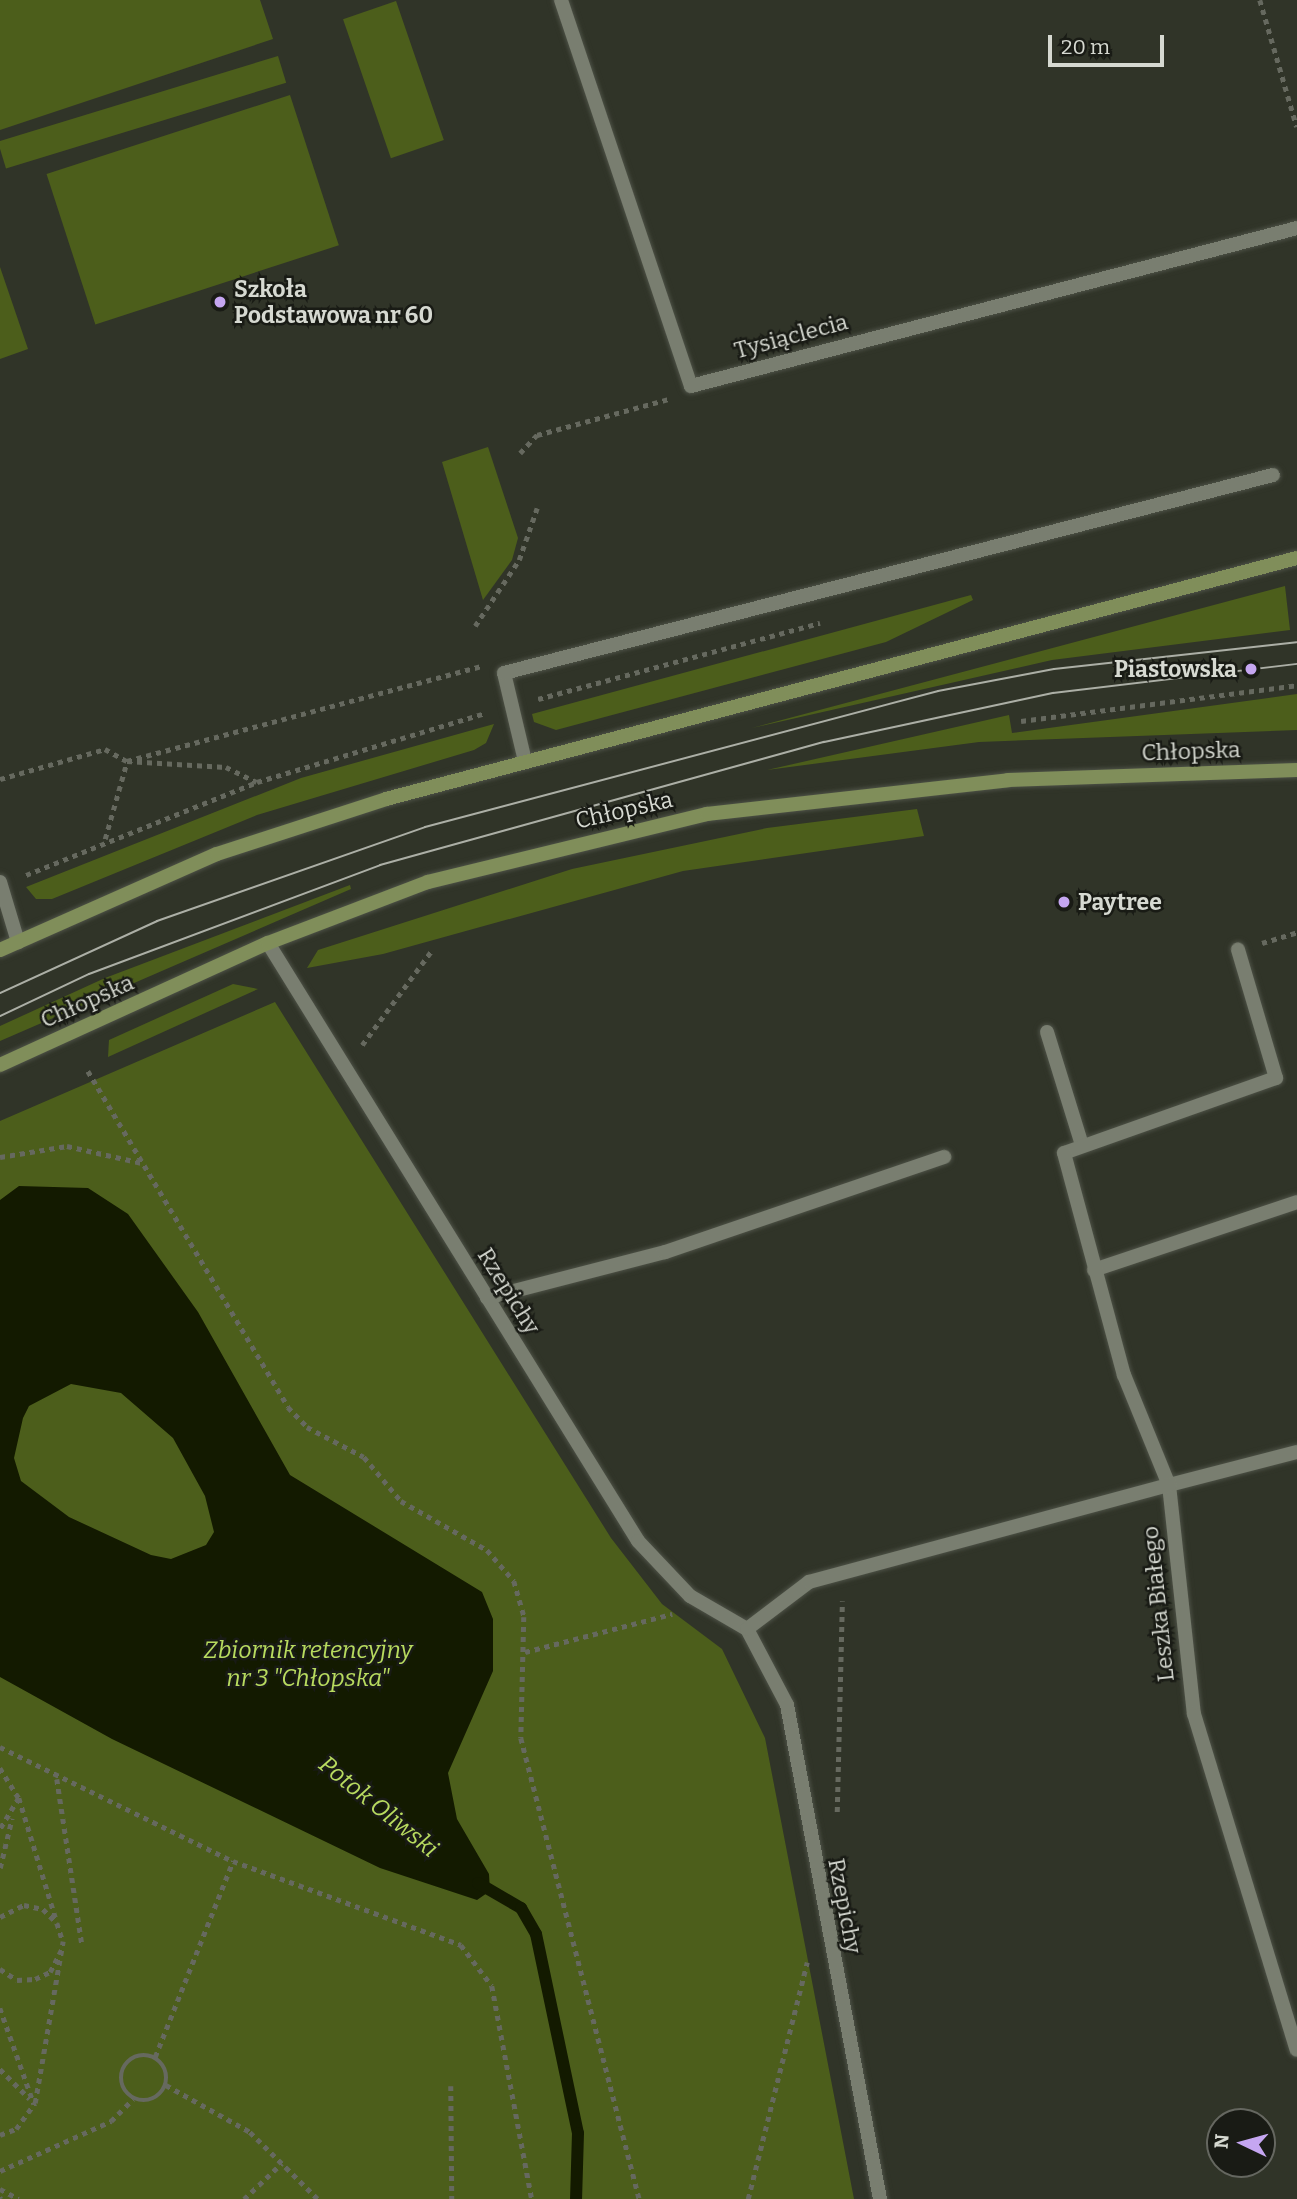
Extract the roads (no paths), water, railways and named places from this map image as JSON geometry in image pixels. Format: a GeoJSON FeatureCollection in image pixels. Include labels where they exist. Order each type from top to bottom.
{"type":"FeatureCollection","features":[{"type":"Feature","properties":{"kind":"main road"},"geometry":{"type":"LineString","coordinates":[[0,950],[217,854],[525,761],[1297,558]]}},
{"type":"Feature","properties":{"kind":"main road","name":"Chłopska"},"geometry":{"type":"LineString","coordinates":[[0,1065],[268,943],[428,882],[706,814],[1008,780],[1297,770]]}},
{"type":"Feature","properties":{"kind":"street","name":"Tysiąclecia"},"geometry":{"type":"LineString","coordinates":[[561,0],[691,386],[1297,228]]}},
{"type":"Feature","properties":{"kind":"street"},"geometry":{"type":"LineString","coordinates":[[525,761],[504,673],[1273,475]]}},
{"type":"Feature","properties":{"kind":"street"},"geometry":{"type":"LineString","coordinates":[[0,882],[18,942]]}},
{"type":"Feature","properties":{"kind":"street","name":"Rzepichy"},"geometry":{"type":"LineString","coordinates":[[268,943],[638,1541],[690,1596],[747,1629],[787,1705],[828,1940],[880,2199]]}},
{"type":"Feature","properties":{"kind":"street"},"geometry":{"type":"LineString","coordinates":[[1046,1032],[1082,1145],[1276,1078],[1238,950]]}},
{"type":"Feature","properties":{"kind":"street","name":"Leszka Białego"},"geometry":{"type":"LineString","coordinates":[[1082,1145],[1064,1153],[1124,1375],[1169,1485],[1194,1714],[1297,2050]]}},
{"type":"Feature","properties":{"kind":"street"},"geometry":{"type":"LineString","coordinates":[[487,1298],[665,1252],[944,1157]]}},
{"type":"Feature","properties":{"kind":"street"},"geometry":{"type":"LineString","coordinates":[[1094,1270],[1297,1202]]}},
{"type":"Feature","properties":{"kind":"street"},"geometry":{"type":"LineString","coordinates":[[747,1629],[809,1582],[1297,1452]]}},
{"type":"Feature","properties":{"kind":"water","name":"Zbiornik retencyjny nr 3 \"Chłopska\""},"geometry":{"type":"Polygon","coordinates":[[[19,1186],[88,1188],[128,1214],[198,1312],[290,1475],[482,1592],[493,1619],[493,1671],[448,1773],[457,1819],[489,1874],[490,1891],[477,1900],[380,1868],[112,1739],[0,1677],[0,1200],[19,1186]],[[71,1384],[29,1406],[23,1418],[14,1458],[21,1481],[69,1517],[151,1555],[171,1559],[206,1545],[214,1532],[205,1496],[173,1438],[121,1393],[71,1384]]]}},
{"type":"Feature","properties":{"kind":"waterway","name":"Potok Oliwski"},"geometry":{"type":"LineString","coordinates":[[478,1883],[521,1908],[536,1934],[578,2133],[576,2199]]}},
{"type":"Feature","properties":{"kind":"tram line"},"geometry":{"type":"LineString","coordinates":[[0,993],[157,921],[425,827],[938,691],[1054,669],[1297,642]]}},
{"type":"Feature","properties":{"kind":"tram line"},"geometry":{"type":"LineString","coordinates":[[0,1016],[89,974],[380,865],[824,742],[1053,693],[1297,664]]}},
{"type":"Feature","properties":{"kind":"place","name":"Szkoła Podstawowa nr 60"},"geometry":{"type":"Point","coordinates":[220,302]}},
{"type":"Feature","properties":{"kind":"place","name":"Piastowska"},"geometry":{"type":"Point","coordinates":[1251,669]}},
{"type":"Feature","properties":{"kind":"place","name":"Paytree"},"geometry":{"type":"Point","coordinates":[1064,902]}}]}
